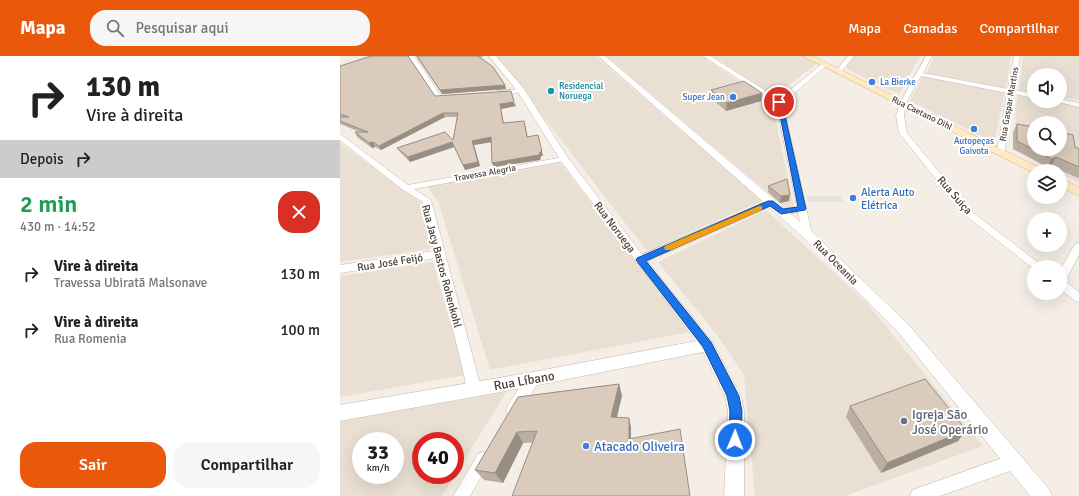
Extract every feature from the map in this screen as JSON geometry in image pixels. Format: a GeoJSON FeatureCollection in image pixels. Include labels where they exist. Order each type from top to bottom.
{"type":"FeatureCollection","features":[{"type":"Feature","properties":{"kind":"main road","name":"Rua Caetano Dihl"},"geometry":{"type":"LineString","coordinates":[[806,56],[1027,165]]}},
{"type":"Feature","properties":{"kind":"main road"},"geometry":{"type":"LineString","coordinates":[[1067,186],[1079,192]]}},
{"type":"Feature","properties":{"kind":"street"},"geometry":{"type":"LineString","coordinates":[[421,56],[412,57],[440,98],[458,97]]}},
{"type":"Feature","properties":{"kind":"street","name":"Rua Noruega"},"geometry":{"type":"LineString","coordinates":[[492,56],[521,91],[564,159],[640,260],[707,345],[733,396],[736,411],[734,496]]}},
{"type":"Feature","properties":{"kind":"street","name":"Rua Oceania"},"geometry":{"type":"LineString","coordinates":[[601,56],[807,234],[903,328],[1042,496]]}},
{"type":"Feature","properties":{"kind":"street"},"geometry":{"type":"LineString","coordinates":[[706,56],[779,102],[807,234]]}},
{"type":"Feature","properties":{"kind":"street"},"geometry":{"type":"LineString","coordinates":[[838,72],[851,56]]}},
{"type":"Feature","properties":{"kind":"street"},"geometry":{"type":"LineString","coordinates":[[903,103],[929,56]]}},
{"type":"Feature","properties":{"kind":"street","name":"Rua Gaspar Martins"},"geometry":{"type":"LineString","coordinates":[[1001,152],[1017,56]]}},
{"type":"Feature","properties":{"kind":"street"},"geometry":{"type":"LineString","coordinates":[[779,102],[824,65]]}},
{"type":"Feature","properties":{"kind":"street"},"geometry":{"type":"LineString","coordinates":[[920,74],[1027,95]]}},
{"type":"Feature","properties":{"kind":"street"},"geometry":{"type":"LineString","coordinates":[[489,94],[521,91]]}},
{"type":"Feature","properties":{"kind":"street"},"geometry":{"type":"LineString","coordinates":[[1067,102],[1079,104]]}},
{"type":"Feature","properties":{"kind":"street","name":"Rua Suiça"},"geometry":{"type":"LineString","coordinates":[[903,103],[900,116],[903,133],[968,213],[1030,260]]}},
{"type":"Feature","properties":{"kind":"street","name":"Rua Jacy Bastos Rohenkohl"},"geometry":{"type":"LineString","coordinates":[[340,136],[406,188],[426,200],[474,388]]}},
{"type":"Feature","properties":{"kind":"street","name":"Travessa Alegria"},"geometry":{"type":"LineString","coordinates":[[406,188],[564,159]]}},
{"type":"Feature","properties":{"kind":"street"},"geometry":{"type":"LineString","coordinates":[[640,260],[776,207],[802,209]]}},
{"type":"Feature","properties":{"kind":"street"},"geometry":{"type":"LineString","coordinates":[[1067,267],[1079,246]]}},
{"type":"Feature","properties":{"kind":"street","name":"Rua José Feijó"},"geometry":{"type":"LineString","coordinates":[[340,269],[440,254]]}},
{"type":"Feature","properties":{"kind":"street"},"geometry":{"type":"LineString","coordinates":[[1067,289],[1079,298]]}},
{"type":"Feature","properties":{"kind":"street","name":"Rua Líbano"},"geometry":{"type":"LineString","coordinates":[[340,413],[707,345]]}},
{"type":"Feature","properties":{"kind":"street"},"geometry":{"type":"LineString","coordinates":[[505,424],[532,378]]}},
{"type":"Feature","properties":{"kind":"street"},"geometry":{"type":"LineString","coordinates":[[461,496],[489,450]]}},
{"type":"Feature","properties":{"kind":"street"},"geometry":{"type":"LineString","coordinates":[[918,496],[1013,462]]}},
{"type":"Feature","properties":{"kind":"shaded area"},"geometry":{"type":"Polygon","coordinates":[[[496,56],[595,56],[762,201],[647,251],[496,56]]]}},
{"type":"Feature","properties":{"kind":"shaded area"},"geometry":{"type":"Polygon","coordinates":[[[606,56],[700,56],[772,103],[794,207],[786,208],[606,56]]]}},
{"type":"Feature","properties":{"kind":"shaded area"},"geometry":{"type":"Polygon","coordinates":[[[712,56],[802,56],[817,63],[775,96],[712,56]]]}},
{"type":"Feature","properties":{"kind":"shaded area"},"geometry":{"type":"Polygon","coordinates":[[[854,56],[920,56],[899,94],[846,69],[854,56]]]}},
{"type":"Feature","properties":{"kind":"shaded area"},"geometry":{"type":"Polygon","coordinates":[[[934,56],[1011,56],[1006,88],[927,73],[934,56]]]}},
{"type":"Feature","properties":{"kind":"shaded area"},"geometry":{"type":"Polygon","coordinates":[[[1023,56],[1079,56],[1079,100],[1067,98],[1067,68],[1027,68],[1027,92],[1019,90],[1023,56]]]}},
{"type":"Feature","properties":{"kind":"shaded area"},"geometry":{"type":"Polygon","coordinates":[[[923,76],[1005,92],[994,142],[910,101],[923,76]]]}},
{"type":"Feature","properties":{"kind":"shaded area"},"geometry":{"type":"Polygon","coordinates":[[[1017,95],[1027,97],[1027,108],[1067,108],[1067,105],[1079,107],[1079,183],[1067,177],[1067,164],[1042,164],[1013,149],[1017,95]]]}},
{"type":"Feature","properties":{"kind":"shaded area"},"geometry":{"type":"Polygon","coordinates":[[[340,143],[420,202],[431,249],[340,262],[340,143]]]}},
{"type":"Feature","properties":{"kind":"shaded area"},"geometry":{"type":"Polygon","coordinates":[[[560,162],[690,332],[490,370],[438,201],[426,185],[560,162]]]}},
{"type":"Feature","properties":{"kind":"shaded area"},"geometry":{"type":"Polygon","coordinates":[[[807,196],[840,196],[843,202],[808,202],[807,196]]]}},
{"type":"Feature","properties":{"kind":"shaded area"},"geometry":{"type":"Polygon","coordinates":[[[766,210],[867,303],[983,446],[845,496],[755,496],[744,375],[717,335],[658,262],[766,210]]]}},
{"type":"Feature","properties":{"kind":"shaded area"},"geometry":{"type":"Polygon","coordinates":[[[433,262],[465,375],[340,397],[340,276],[433,262]]]}},
{"type":"Feature","properties":{"kind":"shaded area"},"geometry":{"type":"Polygon","coordinates":[[[507,391],[464,460],[464,432],[412,432],[412,484],[449,484],[442,496],[340,496],[340,421],[507,391]]]}},
{"type":"Feature","properties":{"kind":"building"},"geometry":{"type":"Polygon","coordinates":[[[371,56],[408,56],[435,96],[511,91],[514,102],[500,104],[503,123],[524,121],[527,137],[538,135],[542,151],[539,155],[492,163],[491,137],[472,141],[478,162],[463,165],[452,142],[408,157],[397,148],[445,132],[453,140],[458,113],[443,113],[379,146],[373,142],[369,143],[355,132],[368,132],[340,121],[340,117],[349,117],[340,114],[340,66],[371,56]]]}},
{"type":"Feature","properties":{"kind":"building"},"geometry":{"type":"Polygon","coordinates":[[[417,56],[478,56],[493,67],[505,85],[440,90],[417,56]]]}},
{"type":"Feature","properties":{"kind":"building"},"geometry":{"type":"Polygon","coordinates":[[[744,81],[762,93],[727,103],[711,90],[744,81]]]}},
{"type":"Feature","properties":{"kind":"building"},"geometry":{"type":"Polygon","coordinates":[[[1017,124],[1027,126],[1027,146],[1017,141],[1017,124]]]}},
{"type":"Feature","properties":{"kind":"building"},"geometry":{"type":"Polygon","coordinates":[[[1067,134],[1073,135],[1075,147],[1079,149],[1079,167],[1056,157],[1052,159],[1046,156],[1067,156],[1067,134]]]}},
{"type":"Feature","properties":{"kind":"building"},"geometry":{"type":"Polygon","coordinates":[[[787,179],[790,195],[781,196],[768,186],[787,179]]]}},
{"type":"Feature","properties":{"kind":"building"},"geometry":{"type":"Polygon","coordinates":[[[925,379],[966,430],[887,463],[850,406],[925,379]]]}},
{"type":"Feature","properties":{"kind":"building","name":"Atacado Oliveira"},"geometry":{"type":"Polygon","coordinates":[[[619,384],[611,417],[629,418],[629,439],[680,429],[690,496],[512,496],[537,431],[517,432],[495,473],[475,470],[518,397],[619,384]]]}},
{"type":"Feature","properties":{"kind":"slow traffic"},"geometry":{"type":"LineString","coordinates":[[668,248],[759,208]]}},
{"type":"Feature","properties":{"kind":"place","name":"La Bierke"},"geometry":{"type":"Point","coordinates":[872,82]}},
{"type":"Feature","properties":{"kind":"place","name":"Residencial Noruega"},"geometry":{"type":"Point","coordinates":[551,91]}},
{"type":"Feature","properties":{"kind":"place","name":"Super Jean"},"geometry":{"type":"Point","coordinates":[733,97]}},
{"type":"Feature","properties":{"kind":"place","name":"Autopeças Gaivota"},"geometry":{"type":"Point","coordinates":[974,129]}},
{"type":"Feature","properties":{"kind":"place","name":"Alerta Auto Elétrica"},"geometry":{"type":"Point","coordinates":[853,198]}},
{"type":"Feature","properties":{"kind":"place","name":"Igreja São José Operário"},"geometry":{"type":"Point","coordinates":[904,421]}},
{"type":"Feature","properties":{"kind":"place","name":"Atacado Oliveira"},"geometry":{"type":"Point","coordinates":[586,446]}},
{"type":"Feature","properties":{"kind":"route"},"geometry":{"type":"LineString","coordinates":[[735,440],[736,411],[733,396],[707,345],[640,260],[771,203],[781,212],[802,209],[779,102]]}}]}
